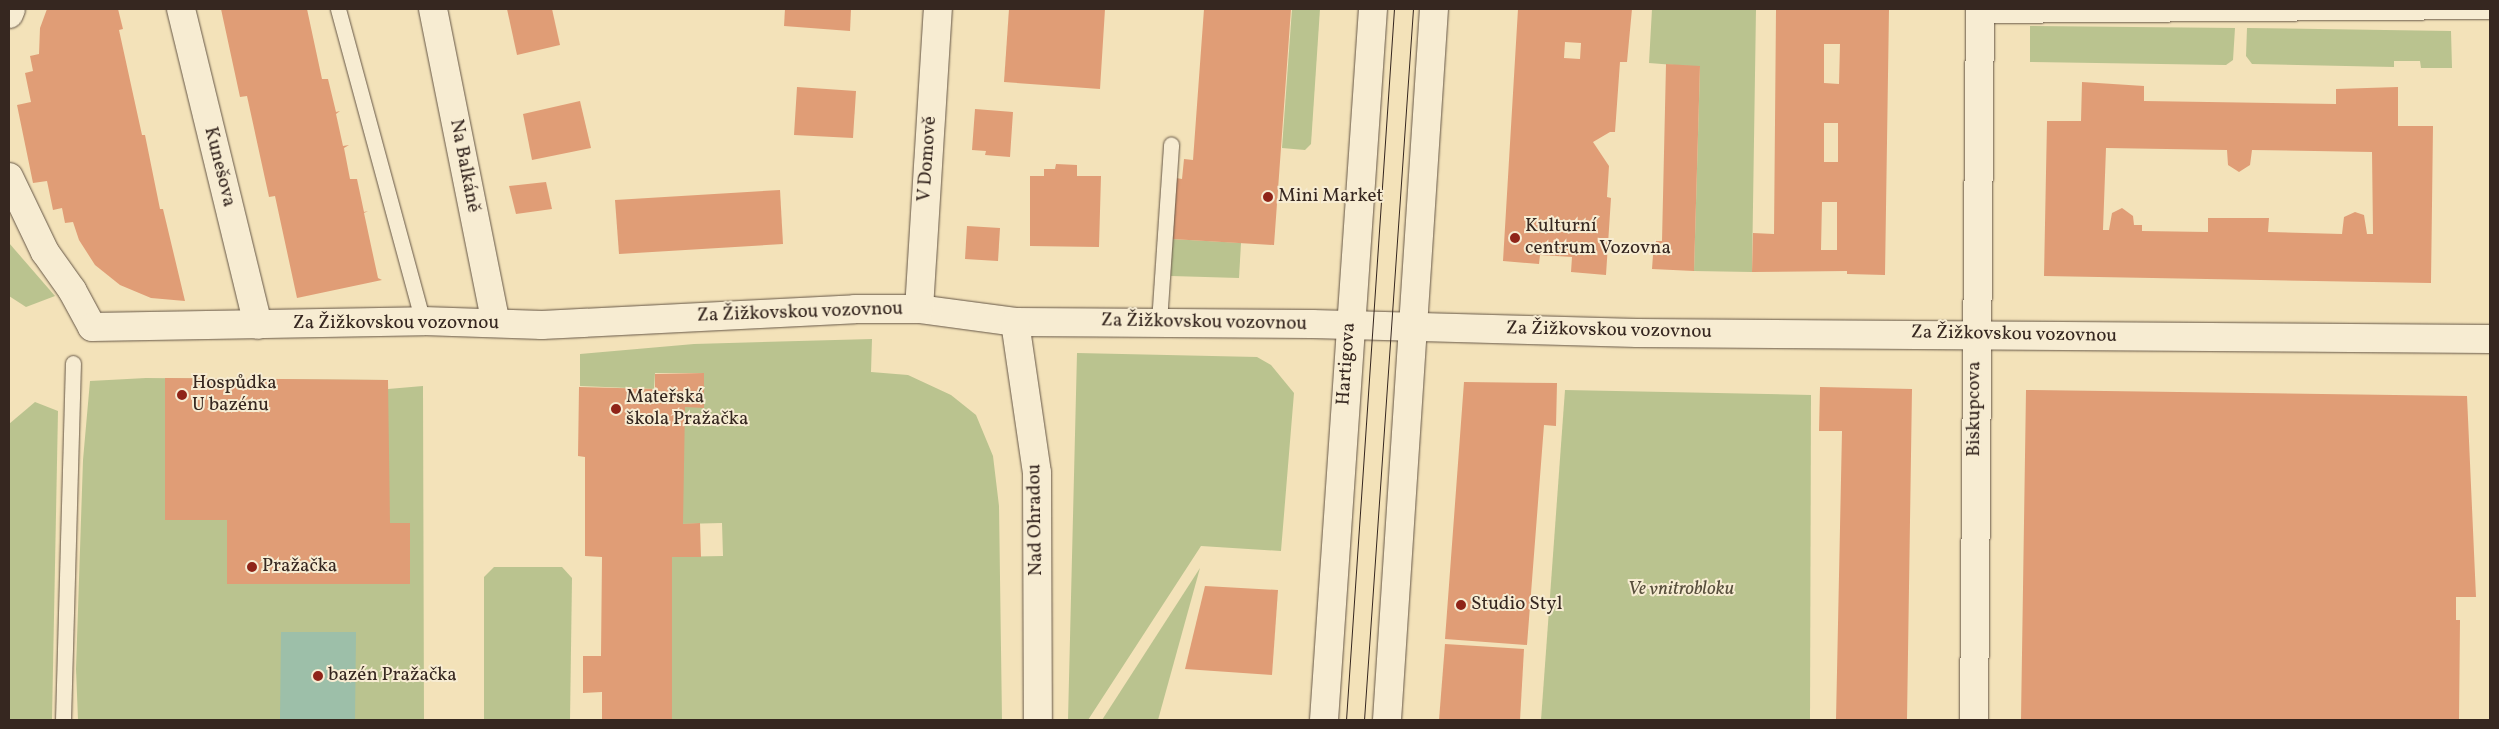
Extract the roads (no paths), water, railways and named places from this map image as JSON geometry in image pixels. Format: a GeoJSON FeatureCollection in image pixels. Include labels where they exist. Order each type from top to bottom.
{"type":"FeatureCollection","features":[{"type":"Feature","properties":{"kind":"street"},"geometry":{"type":"LineString","coordinates":[[9,14],[11,9]]}},
{"type":"Feature","properties":{"kind":"street","name":"Kunešova"},"geometry":{"type":"LineString","coordinates":[[181,9],[258,325]]}},
{"type":"Feature","properties":{"kind":"street","name":"Na Balkáně"},"geometry":{"type":"LineString","coordinates":[[433,9],[496,322]]}},
{"type":"Feature","properties":{"kind":"street","name":"V Domově"},"geometry":{"type":"LineString","coordinates":[[919,309],[938,9]]}},
{"type":"Feature","properties":{"kind":"street","name":"Hartigova"},"geometry":{"type":"LineString","coordinates":[[1324,720],[1373,9]]}},
{"type":"Feature","properties":{"kind":"street"},"geometry":{"type":"LineString","coordinates":[[1387,720],[1434,9]]}},
{"type":"Feature","properties":{"kind":"street","name":"Biskupcova"},"geometry":{"type":"LineString","coordinates":[[1974,720],[1980,12]]}},
{"type":"Feature","properties":{"kind":"street","name":"Za Žižkovskou vozovnou"},"geometry":{"type":"LineString","coordinates":[[9,177],[45,252],[72,290],[92,326],[258,325],[423,321],[542,325],[855,309],[919,309],[1015,322],[1159,322],[1413,329],[2490,339]]}},
{"type":"Feature","properties":{"kind":"street","name":"Nad Ohradou"},"geometry":{"type":"LineString","coordinates":[[1015,322],[1037,473],[1038,720]]}},
{"type":"Feature","properties":{"kind":"lane"},"geometry":{"type":"LineString","coordinates":[[338,9],[423,321]]}},
{"type":"Feature","properties":{"kind":"lane"},"geometry":{"type":"LineString","coordinates":[[1980,12],[2490,11]]}},
{"type":"Feature","properties":{"kind":"lane"},"geometry":{"type":"LineString","coordinates":[[1159,322],[1171,144]]}},
{"type":"Feature","properties":{"kind":"lane"},"geometry":{"type":"LineString","coordinates":[[63,720],[73,362]]}},
{"type":"Feature","properties":{"kind":"tram line"},"geometry":{"type":"LineString","coordinates":[[1346,720],[1394,9]]}},
{"type":"Feature","properties":{"kind":"tram line"},"geometry":{"type":"LineString","coordinates":[[1364,720],[1413,9]]}},
{"type":"Feature","properties":{"kind":"place","name":"Mini Market"},"geometry":{"type":"Point","coordinates":[1268,197]}},
{"type":"Feature","properties":{"kind":"place","name":"Kulturní centrum Vozovna"},"geometry":{"type":"Point","coordinates":[1515,238]}},
{"type":"Feature","properties":{"kind":"place","name":"Hospůdka U bazénu"},"geometry":{"type":"Point","coordinates":[182,395]}},
{"type":"Feature","properties":{"kind":"place","name":"Mateřská škola Pražačka"},"geometry":{"type":"Point","coordinates":[616,409]}},
{"type":"Feature","properties":{"kind":"place","name":"Pražačka"},"geometry":{"type":"Point","coordinates":[252,567]}},
{"type":"Feature","properties":{"kind":"place","name":"Studio Styl"},"geometry":{"type":"Point","coordinates":[1461,605]}},
{"type":"Feature","properties":{"kind":"place","name":"bazén Pražačka"},"geometry":{"type":"Point","coordinates":[318,676]}},
{"type":"Feature","properties":{"kind":"park label","name":"Ve vnitrobloku"},"geometry":{"type":"Point","coordinates":[1681,590]}}]}
